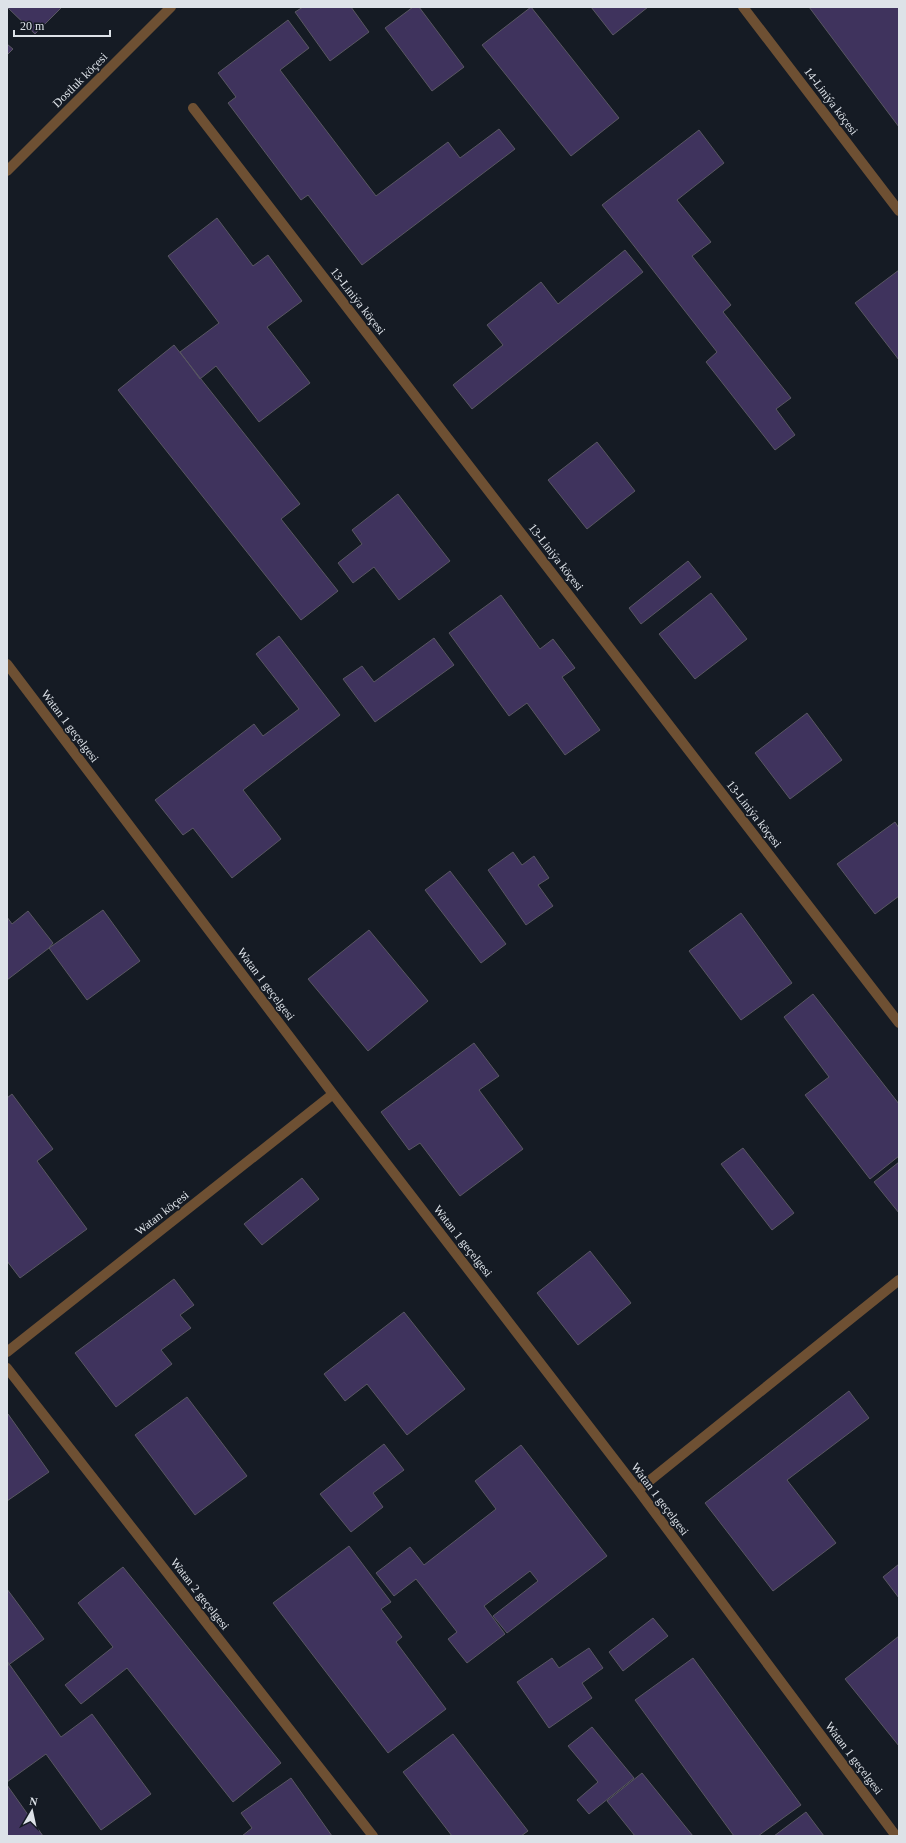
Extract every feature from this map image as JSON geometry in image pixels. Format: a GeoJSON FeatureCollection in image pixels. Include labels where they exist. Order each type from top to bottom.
{"type":"FeatureCollection","features":[{"type":"Feature","properties":{"kind":"street","name":"Dostluk köçesi"},"geometry":{"type":"LineString","coordinates":[[7,171],[171,7]]}},
{"type":"Feature","properties":{"kind":"street","name":"14-Liniýa köçesi"},"geometry":{"type":"LineString","coordinates":[[743,7],[899,210]]}},
{"type":"Feature","properties":{"kind":"street","name":"13-Liniýa köçesi"},"geometry":{"type":"LineString","coordinates":[[193,108],[899,1023]]}},
{"type":"Feature","properties":{"kind":"street","name":"Watan 1 geçelgesi"},"geometry":{"type":"LineString","coordinates":[[7,664],[333,1094],[638,1490],[896,1836]]}},
{"type":"Feature","properties":{"kind":"street","name":"Watan köçesi"},"geometry":{"type":"LineString","coordinates":[[7,1352],[333,1094]]}},
{"type":"Feature","properties":{"kind":"street"},"geometry":{"type":"LineString","coordinates":[[638,1490],[899,1280]]}},
{"type":"Feature","properties":{"kind":"street","name":"Watan 2 geçelgesi"},"geometry":{"type":"LineString","coordinates":[[7,1368],[373,1836]]}},
{"type":"Feature","properties":{"kind":"building"},"geometry":{"type":"Polygon","coordinates":[[[7,7],[62,7],[35,34],[7,7]]]}},
{"type":"Feature","properties":{"kind":"building"},"geometry":{"type":"Polygon","coordinates":[[[303,7],[351,7],[369,32],[330,61],[295,12],[303,7]]]}},
{"type":"Feature","properties":{"kind":"building"},"geometry":{"type":"Polygon","coordinates":[[[413,7],[419,7],[464,67],[432,91],[385,28],[413,7]]]}},
{"type":"Feature","properties":{"kind":"building"},"geometry":{"type":"Polygon","coordinates":[[[531,7],[619,118],[571,156],[482,45],[531,7]]]}},
{"type":"Feature","properties":{"kind":"building"},"geometry":{"type":"Polygon","coordinates":[[[591,7],[648,7],[613,35],[591,7]]]}},
{"type":"Feature","properties":{"kind":"building"},"geometry":{"type":"Polygon","coordinates":[[[809,7],[899,7],[899,127],[809,7]]]}},
{"type":"Feature","properties":{"kind":"building"},"geometry":{"type":"Polygon","coordinates":[[[288,20],[309,48],[280,70],[376,196],[448,142],[460,158],[499,129],[515,149],[362,265],[308,195],[301,200],[228,103],[236,97],[218,73],[288,20]]]}},
{"type":"Feature","properties":{"kind":"building"},"geometry":{"type":"Polygon","coordinates":[[[7,44],[13,49],[7,55],[7,44]]]}},
{"type":"Feature","properties":{"kind":"building"},"geometry":{"type":"Polygon","coordinates":[[[699,130],[724,163],[677,200],[711,242],[692,256],[731,305],[723,312],[791,398],[776,409],[795,435],[775,450],[706,362],[717,352],[602,205],[699,130]]]}},
{"type":"Feature","properties":{"kind":"building"},"geometry":{"type":"Polygon","coordinates":[[[217,218],[253,266],[268,255],[302,301],[267,327],[310,383],[259,422],[216,366],[200,379],[180,352],[219,323],[168,256],[217,218]]]}},
{"type":"Feature","properties":{"kind":"building"},"geometry":{"type":"Polygon","coordinates":[[[625,250],[643,272],[472,409],[453,385],[503,345],[487,325],[541,282],[558,304],[625,250]]]}},
{"type":"Feature","properties":{"kind":"building"},"geometry":{"type":"Polygon","coordinates":[[[899,270],[899,360],[855,303],[899,270]]]}},
{"type":"Feature","properties":{"kind":"building"},"geometry":{"type":"Polygon","coordinates":[[[174,345],[300,504],[281,519],[338,591],[301,620],[118,390],[174,345]]]}},
{"type":"Feature","properties":{"kind":"building"},"geometry":{"type":"Polygon","coordinates":[[[597,442],[635,491],[587,529],[548,480],[597,442]]]}},
{"type":"Feature","properties":{"kind":"building"},"geometry":{"type":"Polygon","coordinates":[[[398,494],[450,561],[399,600],[374,567],[353,583],[338,563],[362,544],[352,530],[398,494]]]}},
{"type":"Feature","properties":{"kind":"building"},"geometry":{"type":"Polygon","coordinates":[[[688,561],[701,577],[641,624],[629,608],[688,561]]]}},
{"type":"Feature","properties":{"kind":"building"},"geometry":{"type":"Polygon","coordinates":[[[711,593],[747,639],[695,679],[659,634],[711,593]]]}},
{"type":"Feature","properties":{"kind":"building"},"geometry":{"type":"Polygon","coordinates":[[[501,595],[540,649],[553,639],[575,668],[562,677],[600,730],[565,755],[527,703],[509,716],[449,633],[501,595]]]}},
{"type":"Feature","properties":{"kind":"building"},"geometry":{"type":"Polygon","coordinates":[[[279,636],[340,715],[243,790],[281,839],[232,878],[193,828],[183,835],[155,800],[254,724],[263,736],[299,709],[256,654],[279,636]]]}},
{"type":"Feature","properties":{"kind":"building"},"geometry":{"type":"Polygon","coordinates":[[[434,638],[454,665],[375,722],[343,679],[362,666],[374,682],[434,638]]]}},
{"type":"Feature","properties":{"kind":"building"},"geometry":{"type":"Polygon","coordinates":[[[807,713],[842,760],[790,799],[755,753],[807,713]]]}},
{"type":"Feature","properties":{"kind":"building"},"geometry":{"type":"Polygon","coordinates":[[[895,822],[899,828],[899,896],[875,914],[837,864],[895,822]]]}},
{"type":"Feature","properties":{"kind":"building"},"geometry":{"type":"Polygon","coordinates":[[[513,852],[522,865],[534,856],[549,878],[538,885],[553,906],[526,925],[488,870],[513,852]]]}},
{"type":"Feature","properties":{"kind":"building"},"geometry":{"type":"Polygon","coordinates":[[[450,871],[506,944],[481,963],[425,890],[450,871]]]}},
{"type":"Feature","properties":{"kind":"building"},"geometry":{"type":"Polygon","coordinates":[[[103,910],[140,961],[87,1000],[49,948],[103,910]]]}},
{"type":"Feature","properties":{"kind":"building"},"geometry":{"type":"Polygon","coordinates":[[[28,911],[53,943],[49,948],[7,980],[7,917],[12,924],[28,911]]]}},
{"type":"Feature","properties":{"kind":"building"},"geometry":{"type":"Polygon","coordinates":[[[741,913],[792,983],[741,1020],[689,951],[741,913]]]}},
{"type":"Feature","properties":{"kind":"building"},"geometry":{"type":"Polygon","coordinates":[[[369,930],[428,1001],[368,1051],[308,979],[369,930]]]}},
{"type":"Feature","properties":{"kind":"building"},"geometry":{"type":"Polygon","coordinates":[[[813,994],[899,1104],[899,1156],[870,1179],[805,1095],[829,1077],[784,1017],[813,994]]]}},
{"type":"Feature","properties":{"kind":"building"},"geometry":{"type":"Polygon","coordinates":[[[474,1043],[499,1076],[479,1090],[523,1149],[460,1196],[420,1143],[409,1150],[381,1112],[474,1043]]]}},
{"type":"Feature","properties":{"kind":"building"},"geometry":{"type":"Polygon","coordinates":[[[12,1094],[53,1149],[37,1161],[87,1229],[20,1278],[7,1261],[7,1098],[12,1094]]]}},
{"type":"Feature","properties":{"kind":"building"},"geometry":{"type":"Polygon","coordinates":[[[743,1148],[794,1213],[772,1230],[721,1164],[743,1148]]]}},
{"type":"Feature","properties":{"kind":"building"},"geometry":{"type":"Polygon","coordinates":[[[899,1162],[899,1213],[874,1182],[899,1162]]]}},
{"type":"Feature","properties":{"kind":"building"},"geometry":{"type":"Polygon","coordinates":[[[302,1178],[319,1199],[262,1245],[244,1224],[302,1178]]]}},
{"type":"Feature","properties":{"kind":"building"},"geometry":{"type":"Polygon","coordinates":[[[590,1251],[631,1303],[578,1345],[537,1293],[590,1251]]]}},
{"type":"Feature","properties":{"kind":"building"},"geometry":{"type":"Polygon","coordinates":[[[174,1279],[194,1305],[180,1315],[191,1328],[161,1350],[172,1364],[116,1407],[75,1353],[174,1279]]]}},
{"type":"Feature","properties":{"kind":"building"},"geometry":{"type":"Polygon","coordinates":[[[404,1312],[465,1389],[407,1435],[367,1384],[345,1401],[324,1374],[404,1312]]]}},
{"type":"Feature","properties":{"kind":"building"},"geometry":{"type":"Polygon","coordinates":[[[849,1391],[869,1418],[787,1480],[836,1543],[773,1591],[705,1503],[849,1391]]]}},
{"type":"Feature","properties":{"kind":"building"},"geometry":{"type":"Polygon","coordinates":[[[187,1397],[247,1476],[195,1515],[135,1435],[187,1397]]]}},
{"type":"Feature","properties":{"kind":"building"},"geometry":{"type":"Polygon","coordinates":[[[8,1414],[49,1472],[7,1501],[7,1415],[8,1414]]]}},
{"type":"Feature","properties":{"kind":"building"},"geometry":{"type":"Polygon","coordinates":[[[384,1444],[404,1470],[373,1493],[383,1507],[351,1532],[320,1494],[384,1444]]]}},
{"type":"Feature","properties":{"kind":"building"},"geometry":{"type":"Polygon","coordinates":[[[521,1445],[607,1556],[507,1633],[493,1616],[538,1581],[530,1571],[484,1606],[505,1634],[467,1663],[448,1639],[457,1632],[416,1579],[394,1596],[376,1573],[410,1547],[424,1565],[496,1509],[475,1481],[521,1445]]]}},
{"type":"Feature","properties":{"kind":"building"},"geometry":{"type":"Polygon","coordinates":[[[349,1546],[391,1602],[381,1609],[402,1637],[396,1642],[446,1709],[388,1753],[273,1603],[349,1546]]]}},
{"type":"Feature","properties":{"kind":"building"},"geometry":{"type":"Polygon","coordinates":[[[899,1564],[899,1598],[883,1577],[899,1564]]]}},
{"type":"Feature","properties":{"kind":"building"},"geometry":{"type":"Polygon","coordinates":[[[123,1567],[281,1763],[233,1802],[127,1668],[81,1704],[65,1685],[113,1647],[78,1603],[123,1567]]]}},
{"type":"Feature","properties":{"kind":"building"},"geometry":{"type":"Polygon","coordinates":[[[7,1589],[44,1639],[7,1666],[7,1589]]]}},
{"type":"Feature","properties":{"kind":"building"},"geometry":{"type":"Polygon","coordinates":[[[653,1618],[668,1636],[623,1671],[609,1652],[653,1618]]]}},
{"type":"Feature","properties":{"kind":"building"},"geometry":{"type":"Polygon","coordinates":[[[899,1636],[899,1746],[845,1679],[899,1636]]]}},
{"type":"Feature","properties":{"kind":"building"},"geometry":{"type":"Polygon","coordinates":[[[589,1648],[603,1668],[582,1683],[592,1698],[549,1728],[517,1682],[552,1658],[559,1668],[589,1648]]]}},
{"type":"Feature","properties":{"kind":"building"},"geometry":{"type":"Polygon","coordinates":[[[693,1658],[801,1805],[758,1836],[734,1836],[635,1700],[693,1658]]]}},
{"type":"Feature","properties":{"kind":"building"},"geometry":{"type":"Polygon","coordinates":[[[7,1661],[61,1737],[92,1714],[151,1794],[101,1830],[46,1754],[7,1782],[7,1661]]]}},
{"type":"Feature","properties":{"kind":"building"},"geometry":{"type":"Polygon","coordinates":[[[592,1727],[634,1778],[589,1814],[577,1800],[598,1782],[568,1746],[592,1727]]]}},
{"type":"Feature","properties":{"kind":"building"},"geometry":{"type":"Polygon","coordinates":[[[453,1734],[528,1831],[521,1836],[452,1836],[403,1772],[453,1734]]]}},
{"type":"Feature","properties":{"kind":"building"},"geometry":{"type":"Polygon","coordinates":[[[642,1773],[693,1836],[635,1836],[607,1801],[642,1773]]]}},
{"type":"Feature","properties":{"kind":"building"},"geometry":{"type":"Polygon","coordinates":[[[291,1778],[332,1836],[242,1836],[252,1828],[241,1813],[291,1778]]]}},
{"type":"Feature","properties":{"kind":"building"},"geometry":{"type":"Polygon","coordinates":[[[7,1785],[43,1836],[7,1836],[7,1785]]]}},
{"type":"Feature","properties":{"kind":"building"},"geometry":{"type":"Polygon","coordinates":[[[806,1812],[824,1836],[774,1836],[806,1812]]]}}]}
